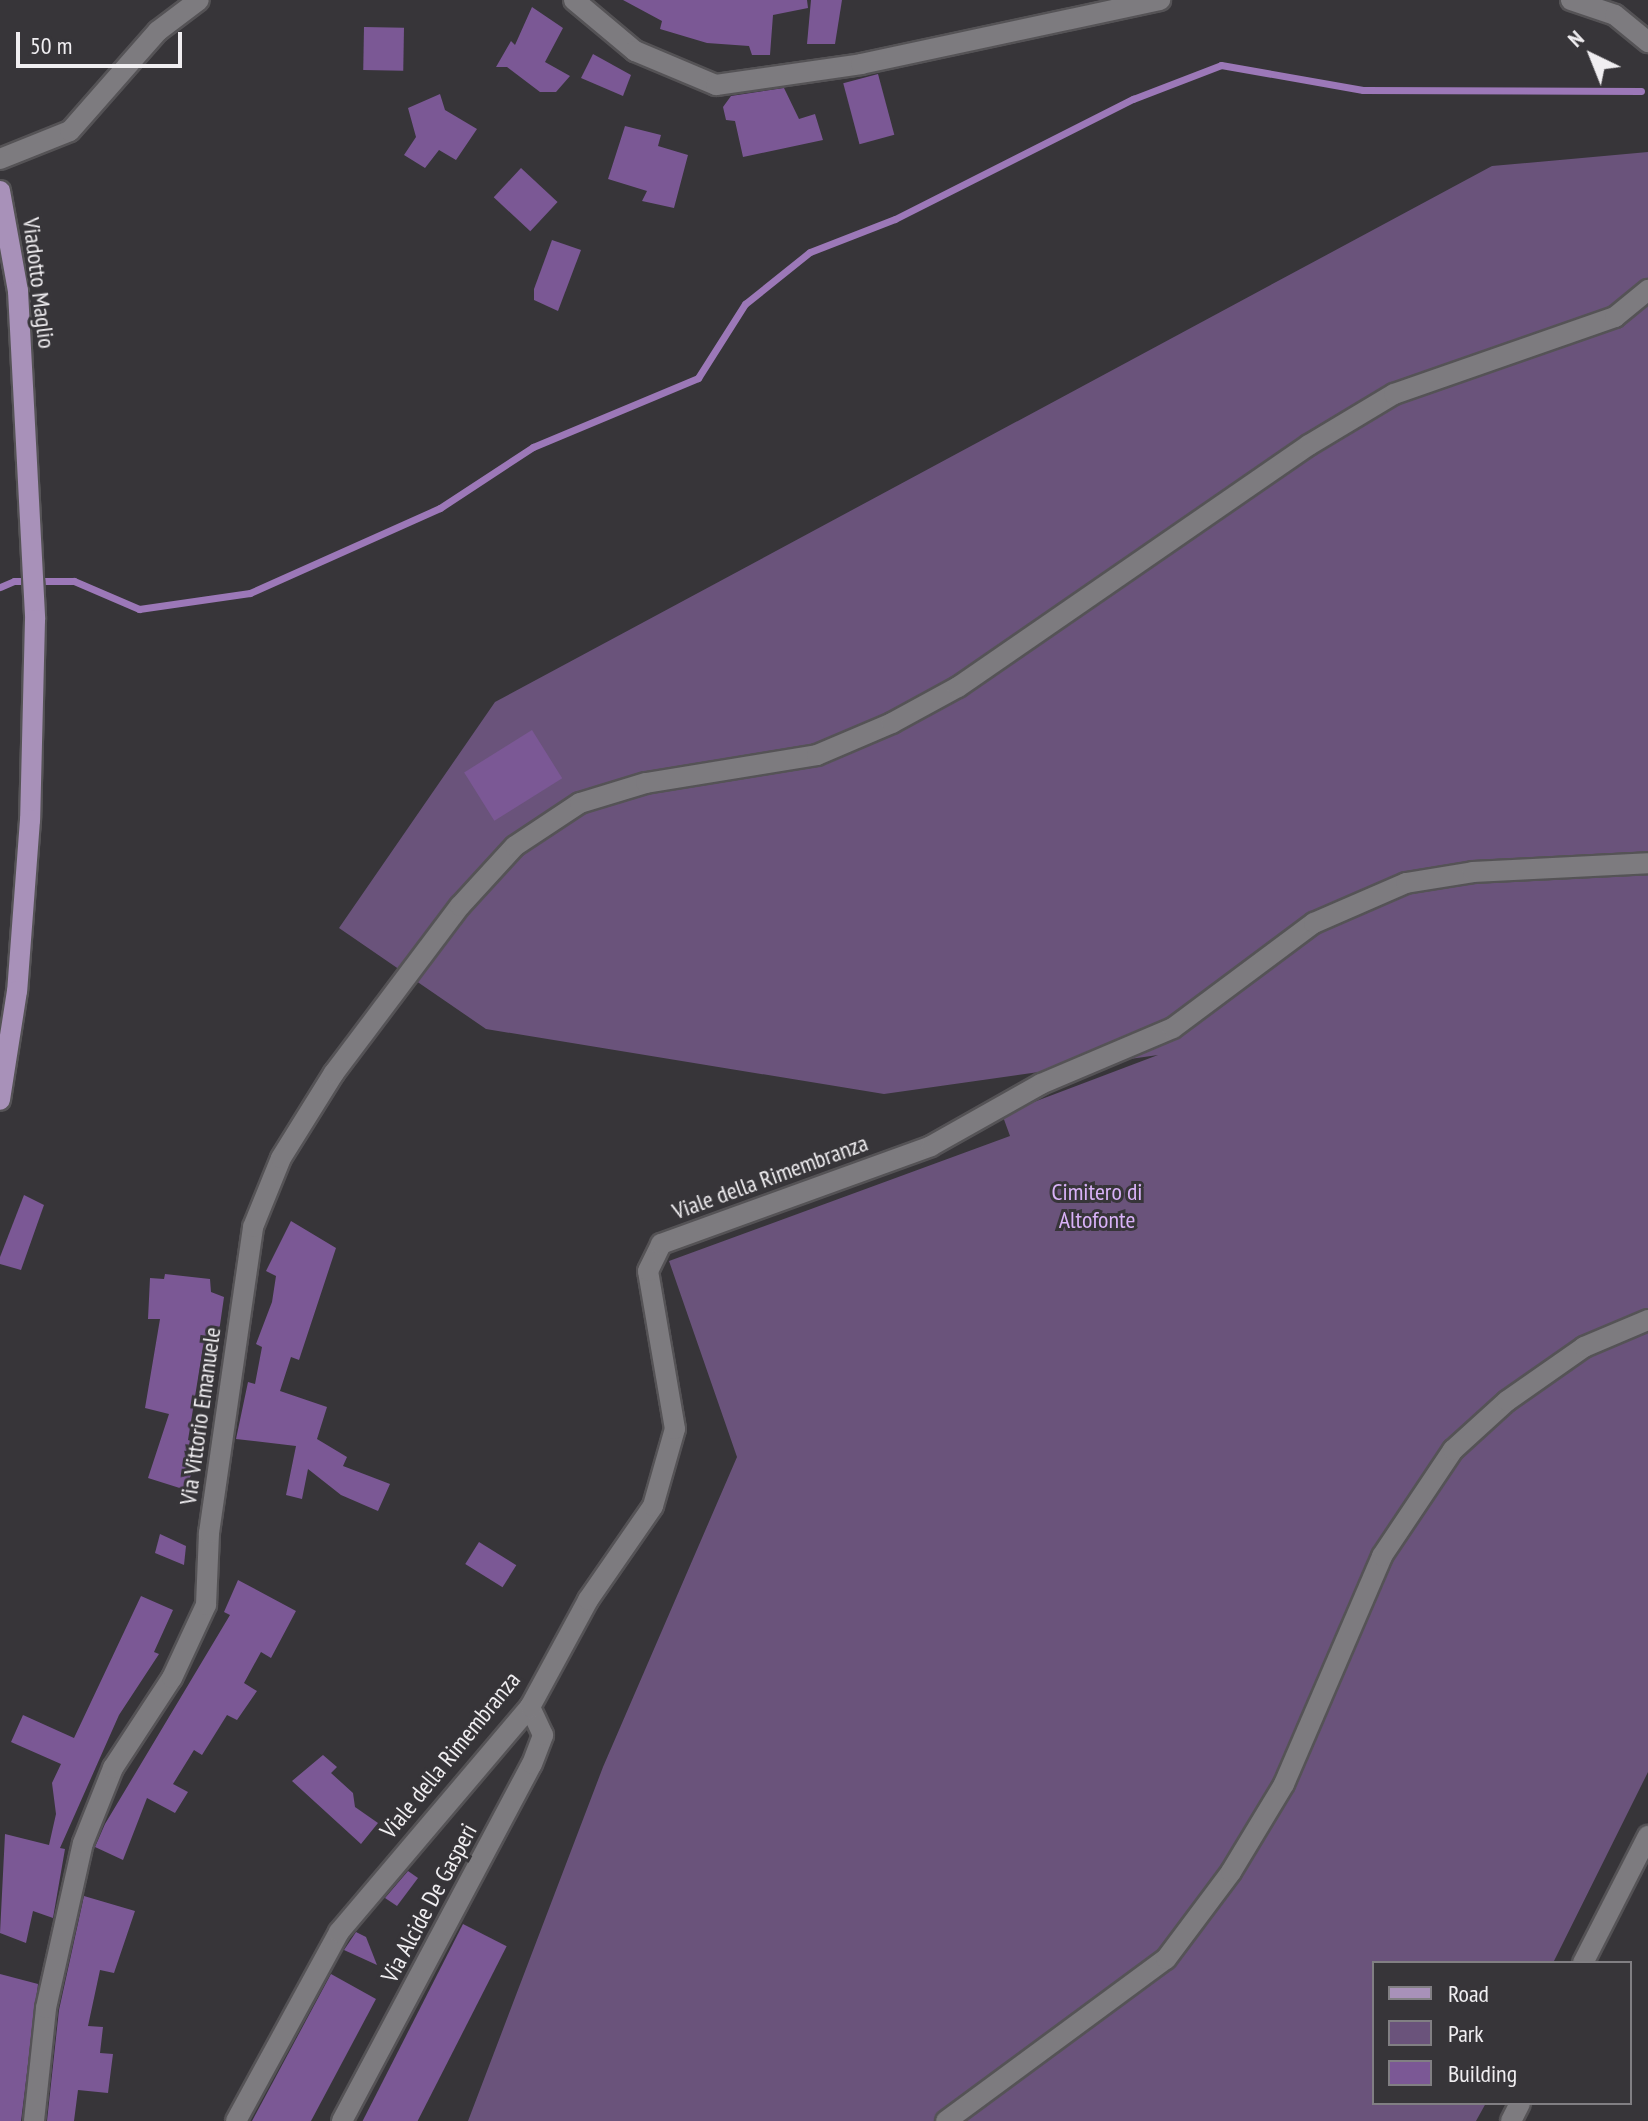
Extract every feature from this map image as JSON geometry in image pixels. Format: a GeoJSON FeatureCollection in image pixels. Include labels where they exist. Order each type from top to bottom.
{"type":"FeatureCollection","features":[{"type":"Feature","properties":{"kind":"main road","name":"Viadotto Maglio"},"geometry":{"type":"LineString","coordinates":[[0,191],[18,291],[35,620],[30,820],[17,991],[0,1100]]}},
{"type":"Feature","properties":{"kind":"street"},"geometry":{"type":"LineString","coordinates":[[0,159],[70,131],[158,31],[199,0]]}},
{"type":"Feature","properties":{"kind":"street"},"geometry":{"type":"LineString","coordinates":[[574,0],[635,51],[716,85],[861,64],[1160,0]]}},
{"type":"Feature","properties":{"kind":"street"},"geometry":{"type":"LineString","coordinates":[[1571,0],[1615,15],[1648,42]]}},
{"type":"Feature","properties":{"kind":"street","name":"Via Vittorio Emanuele"},"geometry":{"type":"LineString","coordinates":[[34,2121],[46,2008],[83,1843],[113,1768],[172,1678],[206,1605],[209,1533],[253,1227],[281,1158],[375,1011],[460,906],[515,846],[580,803],[646,783],[817,755],[892,723],[958,687],[1309,445],[1394,394],[1615,317],[1648,290]]}},
{"type":"Feature","properties":{"kind":"street","name":"Viale della Rimembranza"},"geometry":{"type":"LineString","coordinates":[[236,2121],[339,1932],[530,1707],[588,1600],[653,1506],[675,1429],[648,1271],[661,1244],[931,1146],[1041,1084],[1173,1028],[1314,923],[1406,883],[1473,872],[1648,863]]}},
{"type":"Feature","properties":{"kind":"street"},"geometry":{"type":"LineString","coordinates":[[946,2121],[1098,2014],[1175,1947],[1284,1784],[1382,1556],[1453,1450],[1507,1401],[1584,1347],[1648,1320]]}},
{"type":"Feature","properties":{"kind":"street","name":"Via Alcide De Gasperi"},"geometry":{"type":"LineString","coordinates":[[342,2121],[532,1764],[543,1735],[530,1707]]}},
{"type":"Feature","properties":{"kind":"street"},"geometry":{"type":"LineString","coordinates":[[1584,1961],[1648,1836]]}},
{"type":"Feature","properties":{"kind":"green space","name":"Cimitero di Altofonte"},"geometry":{"type":"Polygon","coordinates":[[[1648,152],[1648,1772],[1554,1961],[1372,1961],[1372,2105],[1485,2105],[1476,2121],[468,2121],[603,1767],[737,1457],[669,1261],[1010,1136],[1002,1114],[1158,1055],[884,1094],[486,1029],[339,928],[495,702],[1492,166],[1648,152]]]}},
{"type":"Feature","properties":{"kind":"building"},"geometry":{"type":"Polygon","coordinates":[[[623,0],[807,0],[808,8],[773,15],[770,55],[752,55],[749,46],[707,43],[660,29],[662,21],[623,0]]]}},
{"type":"Feature","properties":{"kind":"building"},"geometry":{"type":"Polygon","coordinates":[[[811,0],[842,0],[835,44],[807,44],[811,0]]]}},
{"type":"Feature","properties":{"kind":"building"},"geometry":{"type":"Polygon","coordinates":[[[532,7],[563,28],[545,62],[570,76],[556,92],[540,92],[507,67],[496,67],[511,41],[515,45],[532,7]]]}},
{"type":"Feature","properties":{"kind":"building"},"geometry":{"type":"Polygon","coordinates":[[[364,27],[404,28],[403,71],[363,70],[364,27]]]}},
{"type":"Feature","properties":{"kind":"building"},"geometry":{"type":"Polygon","coordinates":[[[593,54],[631,75],[623,96],[581,78],[593,54]]]}},
{"type":"Feature","properties":{"kind":"building"},"geometry":{"type":"Polygon","coordinates":[[[878,74],[894,135],[860,144],[843,83],[878,74]]]}},
{"type":"Feature","properties":{"kind":"building"},"geometry":{"type":"Polygon","coordinates":[[[784,88],[799,119],[815,114],[823,140],[743,157],[735,121],[726,120],[723,107],[731,96],[784,88]]]}},
{"type":"Feature","properties":{"kind":"building"},"geometry":{"type":"Polygon","coordinates":[[[440,94],[445,110],[477,129],[456,160],[439,150],[425,168],[404,155],[416,137],[408,108],[440,94]]]}},
{"type":"Feature","properties":{"kind":"building"},"geometry":{"type":"Polygon","coordinates":[[[625,126],[661,135],[658,146],[688,155],[674,208],[642,201],[647,191],[608,179],[625,126]]]}},
{"type":"Feature","properties":{"kind":"building"},"geometry":{"type":"Polygon","coordinates":[[[521,168],[558,202],[530,231],[494,197],[521,168]]]}},
{"type":"Feature","properties":{"kind":"building"},"geometry":{"type":"Polygon","coordinates":[[[552,240],[581,250],[558,311],[534,300],[534,289],[552,240]]]}},
{"type":"Feature","properties":{"kind":"building"},"geometry":{"type":"Polygon","coordinates":[[[532,730],[562,778],[494,821],[464,772],[532,730]]]}},
{"type":"Feature","properties":{"kind":"building"},"geometry":{"type":"Polygon","coordinates":[[[24,1195],[44,1205],[21,1270],[0,1264],[0,1257],[24,1195]]]}},
{"type":"Feature","properties":{"kind":"building"},"geometry":{"type":"Polygon","coordinates":[[[291,1221],[336,1248],[299,1360],[291,1357],[280,1391],[327,1407],[317,1439],[347,1457],[343,1466],[390,1484],[378,1511],[341,1495],[308,1469],[302,1499],[286,1495],[296,1446],[236,1439],[248,1382],[255,1384],[262,1347],[256,1344],[272,1302],[276,1276],[266,1271],[291,1221]]]}},
{"type":"Feature","properties":{"kind":"building"},"geometry":{"type":"Polygon","coordinates":[[[165,1274],[210,1279],[211,1292],[224,1297],[216,1353],[203,1347],[188,1440],[201,1444],[186,1490],[148,1478],[169,1414],[145,1408],[160,1319],[148,1319],[150,1278],[164,1279],[165,1274]]]}},
{"type":"Feature","properties":{"kind":"building"},"geometry":{"type":"Polygon","coordinates":[[[160,1534],[186,1546],[184,1565],[155,1553],[160,1534]]]}},
{"type":"Feature","properties":{"kind":"building"},"geometry":{"type":"Polygon","coordinates":[[[479,1542],[516,1565],[503,1587],[465,1564],[479,1542]]]}},
{"type":"Feature","properties":{"kind":"building"},"geometry":{"type":"Polygon","coordinates":[[[238,1580],[296,1611],[271,1658],[261,1652],[244,1683],[257,1691],[237,1720],[227,1715],[202,1755],[194,1750],[173,1784],[188,1792],[175,1813],[147,1798],[123,1860],[95,1847],[105,1824],[230,1615],[224,1612],[238,1580]]]}},
{"type":"Feature","properties":{"kind":"building"},"geometry":{"type":"Polygon","coordinates":[[[141,1596],[173,1610],[154,1652],[159,1654],[119,1715],[60,1848],[65,1849],[53,1918],[33,1911],[26,1943],[0,1933],[5,1834],[49,1845],[56,1814],[52,1783],[61,1764],[11,1742],[23,1715],[74,1738],[141,1596]]]}},
{"type":"Feature","properties":{"kind":"building"},"geometry":{"type":"Polygon","coordinates":[[[323,1755],[337,1767],[331,1773],[353,1793],[355,1807],[378,1823],[361,1844],[292,1781],[323,1755]]]}},
{"type":"Feature","properties":{"kind":"building"},"geometry":{"type":"Polygon","coordinates":[[[408,1871],[418,1878],[397,1906],[385,1898],[408,1871]]]}},
{"type":"Feature","properties":{"kind":"building"},"geometry":{"type":"Polygon","coordinates":[[[84,1896],[135,1911],[114,1973],[100,1970],[88,2026],[103,2027],[100,2053],[113,2054],[108,2093],[78,2090],[74,2121],[47,2121],[59,2010],[84,1896]]]}},
{"type":"Feature","properties":{"kind":"building"},"geometry":{"type":"Polygon","coordinates":[[[463,1924],[507,1946],[418,2121],[363,2121],[463,1924]]]}},
{"type":"Feature","properties":{"kind":"building"},"geometry":{"type":"Polygon","coordinates":[[[356,1932],[366,1937],[377,1965],[344,1950],[356,1932]]]}},
{"type":"Feature","properties":{"kind":"building"},"geometry":{"type":"Polygon","coordinates":[[[0,1974],[38,1984],[21,2121],[0,2121],[0,1974]]]}},
{"type":"Feature","properties":{"kind":"building"},"geometry":{"type":"Polygon","coordinates":[[[331,1974],[376,1999],[311,2121],[252,2121],[331,1974]]]}},
{"type":"Feature","properties":{"kind":"waterway"},"geometry":{"type":"LineString","coordinates":[[0,587],[14,581],[74,581],[139,609],[250,593],[440,508],[533,447],[698,378],[745,304],[810,252],[895,219],[1133,99],[1221,65],[1363,90],[1641,91]]}}]}
